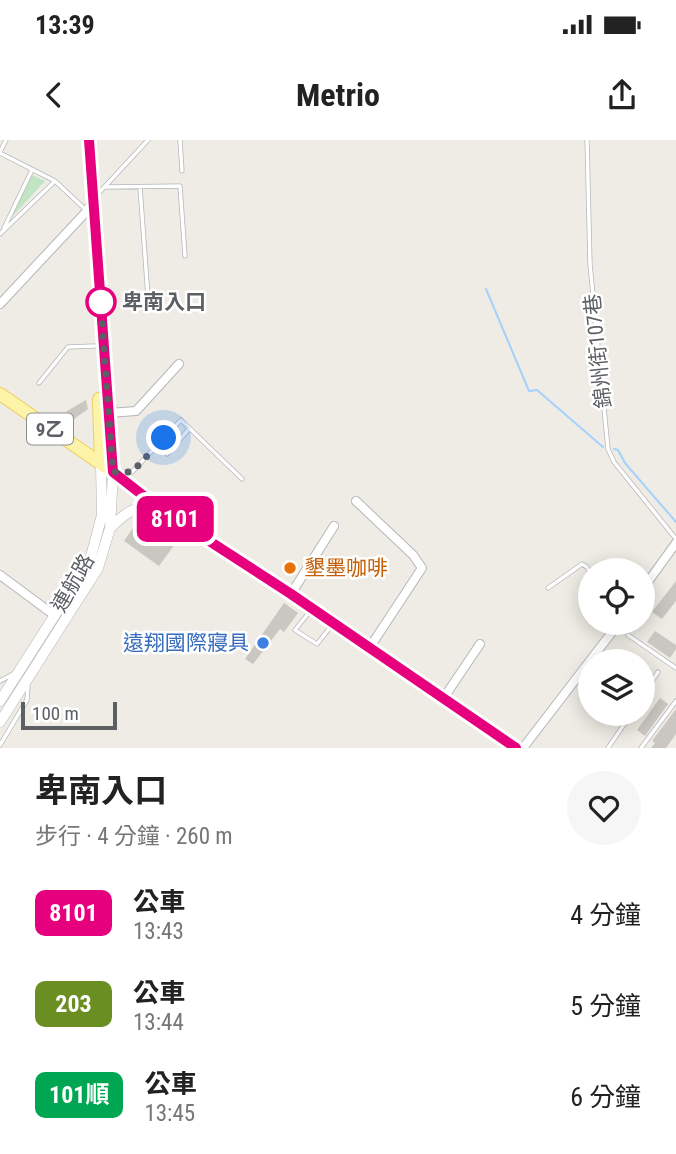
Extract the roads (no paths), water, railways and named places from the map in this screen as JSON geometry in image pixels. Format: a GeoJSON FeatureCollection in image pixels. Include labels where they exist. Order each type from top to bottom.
{"type":"FeatureCollection","features":[{"type":"Feature","properties":{"kind":"main road"},"geometry":{"type":"LineString","coordinates":[[82,140],[101,464]]}},
{"type":"Feature","properties":{"kind":"main road"},"geometry":{"type":"LineString","coordinates":[[89,140],[113,472]]}},
{"type":"Feature","properties":{"kind":"main road","name":"9乙"},"geometry":{"type":"LineString","coordinates":[[0,394],[113,472],[163,511],[291,594],[516,748]]}},
{"type":"Feature","properties":{"kind":"street"},"geometry":{"type":"LineString","coordinates":[[0,303],[87,211],[93,199]]}},
{"type":"Feature","properties":{"kind":"street"},"geometry":{"type":"LineString","coordinates":[[108,413],[136,411],[179,365]]}},
{"type":"Feature","properties":{"kind":"street","name":"連航路"},"geometry":{"type":"LineString","coordinates":[[25,672],[54,615],[90,560],[102,515],[101,464]]}},
{"type":"Feature","properties":{"kind":"street","name":"連航路"},"geometry":{"type":"LineString","coordinates":[[12,692],[92,577],[104,553],[110,528],[113,472]]}},
{"type":"Feature","properties":{"kind":"street"},"geometry":{"type":"LineString","coordinates":[[356,501],[413,555],[422,568],[370,648]]}},
{"type":"Feature","properties":{"kind":"street"},"geometry":{"type":"LineString","coordinates":[[110,528],[134,509],[147,506],[163,511]]}},
{"type":"Feature","properties":{"kind":"street"},"geometry":{"type":"LineString","coordinates":[[291,594],[334,526]]}},
{"type":"Feature","properties":{"kind":"street"},"geometry":{"type":"LineString","coordinates":[[655,571],[676,541]]}},
{"type":"Feature","properties":{"kind":"street"},"geometry":{"type":"LineString","coordinates":[[84,569],[92,577]]}},
{"type":"Feature","properties":{"kind":"street"},"geometry":{"type":"LineString","coordinates":[[0,575],[54,615]]}},
{"type":"Feature","properties":{"kind":"street"},"geometry":{"type":"LineString","coordinates":[[523,748],[605,635]]}},
{"type":"Feature","properties":{"kind":"street"},"geometry":{"type":"LineString","coordinates":[[443,699],[480,644]]}},
{"type":"Feature","properties":{"kind":"street"},"geometry":{"type":"LineString","coordinates":[[0,701],[12,692]]}},
{"type":"Feature","properties":{"kind":"street"},"geometry":{"type":"LineString","coordinates":[[0,722],[12,692]]}},
{"type":"Feature","properties":{"kind":"lane"},"geometry":{"type":"LineString","coordinates":[[6,140],[0,153],[55,181],[87,211]]}},
{"type":"Feature","properties":{"kind":"lane"},"geometry":{"type":"LineString","coordinates":[[93,199],[148,140]]}},
{"type":"Feature","properties":{"kind":"lane"},"geometry":{"type":"LineString","coordinates":[[180,140],[182,170]]}},
{"type":"Feature","properties":{"kind":"lane","name":"錦州街107巷"},"geometry":{"type":"LineString","coordinates":[[587,140],[590,264],[608,449],[614,462],[676,541]]}},
{"type":"Feature","properties":{"kind":"lane"},"geometry":{"type":"LineString","coordinates":[[1,233],[32,170]]}},
{"type":"Feature","properties":{"kind":"lane"},"geometry":{"type":"LineString","coordinates":[[1,233],[55,181]]}},
{"type":"Feature","properties":{"kind":"lane"},"geometry":{"type":"LineString","coordinates":[[104,187],[180,186],[185,256]]}},
{"type":"Feature","properties":{"kind":"lane"},"geometry":{"type":"LineString","coordinates":[[141,187],[148,298]]}},
{"type":"Feature","properties":{"kind":"lane"},"geometry":{"type":"LineString","coordinates":[[38,383],[68,346],[95,346]]}},
{"type":"Feature","properties":{"kind":"lane"},"geometry":{"type":"LineString","coordinates":[[113,472],[132,472],[181,420],[242,479]]}},
{"type":"Feature","properties":{"kind":"lane"},"geometry":{"type":"LineString","coordinates":[[167,454],[189,429]]}},
{"type":"Feature","properties":{"kind":"lane"},"geometry":{"type":"LineString","coordinates":[[548,588],[578,567]]}},
{"type":"Feature","properties":{"kind":"lane"},"geometry":{"type":"LineString","coordinates":[[312,609],[295,631],[317,644],[333,623]]}},
{"type":"Feature","properties":{"kind":"lane"},"geometry":{"type":"LineString","coordinates":[[628,635],[676,668]]}},
{"type":"Feature","properties":{"kind":"lane"},"geometry":{"type":"LineString","coordinates":[[0,681],[25,672],[27,700],[0,746]]}},
{"type":"Feature","properties":{"kind":"lane"},"geometry":{"type":"LineString","coordinates":[[655,676],[658,672]]}},
{"type":"Feature","properties":{"kind":"lane"},"geometry":{"type":"LineString","coordinates":[[641,748],[676,701]]}},
{"type":"Feature","properties":{"kind":"lane"},"geometry":{"type":"LineString","coordinates":[[608,748],[623,726]]}},
{"type":"Feature","properties":{"kind":"waterway"},"geometry":{"type":"LineString","coordinates":[[486,289],[529,391],[537,390],[603,447]]}},
{"type":"Feature","properties":{"kind":"waterway"},"geometry":{"type":"LineString","coordinates":[[614,449],[618,450],[625,463],[676,522]]}},
{"type":"Feature","properties":{"kind":"place","name":"卑南入口"},"geometry":{"type":"Point","coordinates":[101,302]}},
{"type":"Feature","properties":{"kind":"place","name":"墾墨咖啡"},"geometry":{"type":"Point","coordinates":[290,568]}},
{"type":"Feature","properties":{"kind":"place","name":"遠翔國際寢具"},"geometry":{"type":"Point","coordinates":[263,643]}}]}
